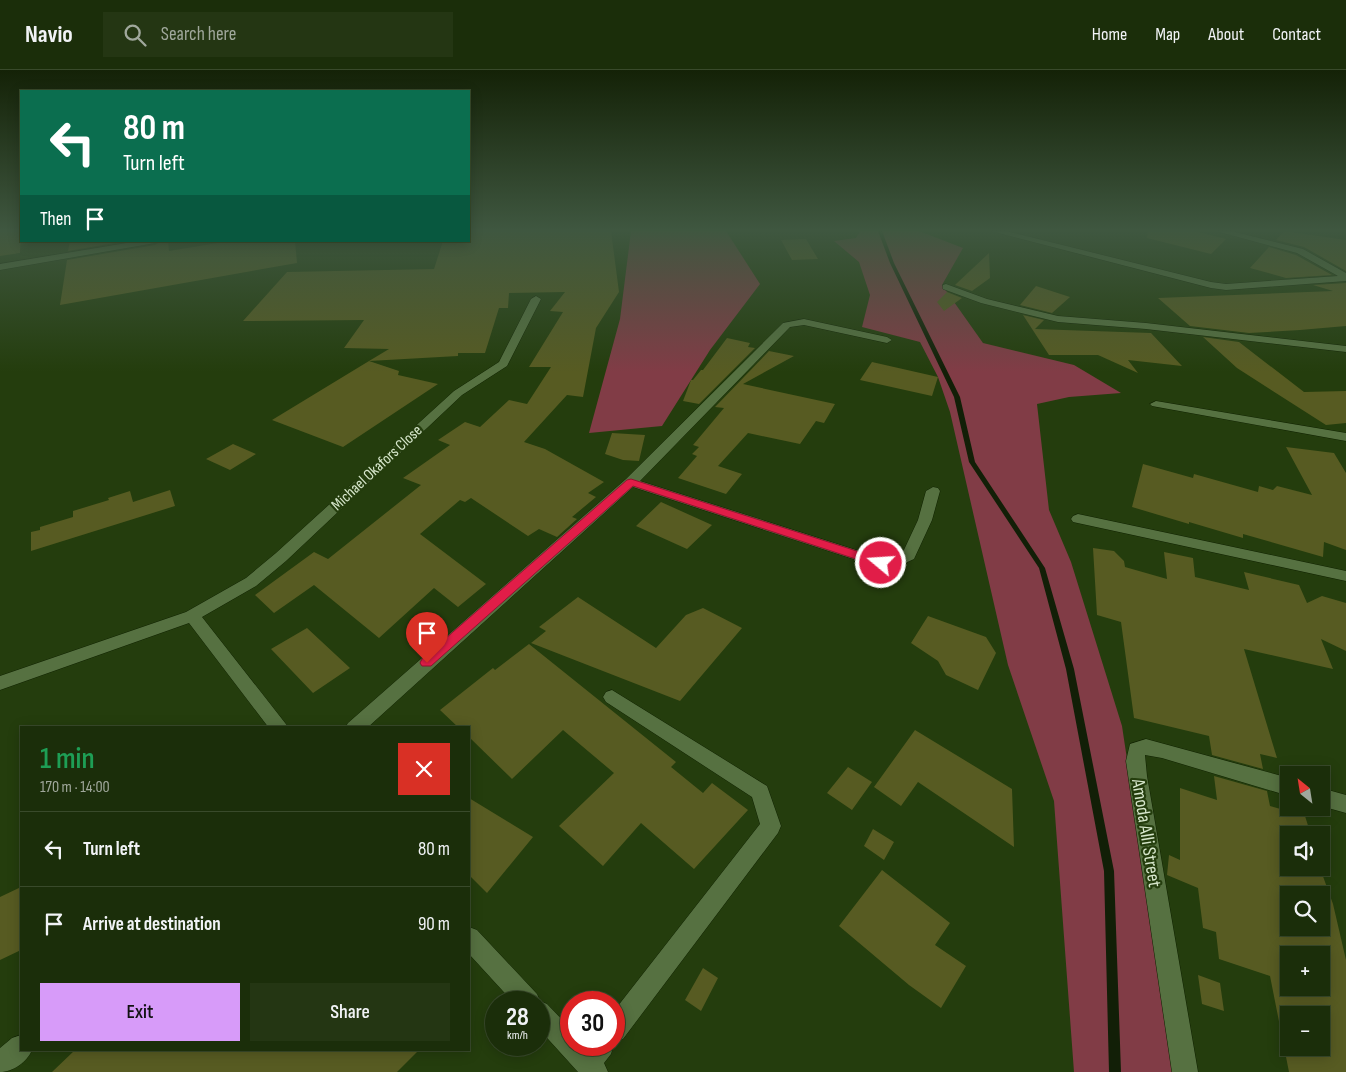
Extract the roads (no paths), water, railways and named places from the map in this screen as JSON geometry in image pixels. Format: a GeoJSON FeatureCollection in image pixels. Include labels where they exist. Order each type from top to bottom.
{"type":"FeatureCollection","features":[{"type":"Feature","properties":{"kind":"street"},"geometry":{"type":"LineString","coordinates":[[1182,278],[1211,285],[1226,286],[1346,278]]}},
{"type":"Feature","properties":{"kind":"street"},"geometry":{"type":"LineString","coordinates":[[946,287],[992,303],[1058,319],[1146,326],[1346,349]]}},
{"type":"Feature","properties":{"kind":"street","name":"Michael Okafors Close"},"geometry":{"type":"LineString","coordinates":[[0,683],[192,616],[251,582],[281,557],[458,393],[503,364],[536,299]]}},
{"type":"Feature","properties":{"kind":"street"},"geometry":{"type":"LineString","coordinates":[[356,726],[631,482],[787,325],[804,322],[887,340]]}},
{"type":"Feature","properties":{"kind":"street"},"geometry":{"type":"LineString","coordinates":[[1156,404],[1346,437]]}},
{"type":"Feature","properties":{"kind":"street"},"geometry":{"type":"LineString","coordinates":[[631,482],[881,563],[896,561],[909,555],[925,520],[933,491]]}},
{"type":"Feature","properties":{"kind":"street"},"geometry":{"type":"LineString","coordinates":[[1078,519],[1346,576]]}},
{"type":"Feature","properties":{"kind":"street"},"geometry":{"type":"LineString","coordinates":[[192,616],[278,726]]}},
{"type":"Feature","properties":{"kind":"street"},"geometry":{"type":"LineString","coordinates":[[612,697],[760,792],[771,826],[625,1016]]}},
{"type":"Feature","properties":{"kind":"street","name":"Amoda Alli Street"},"geometry":{"type":"LineString","coordinates":[[1185,1072],[1136,768],[1137,750],[1146,747],[1162,750],[1280,784]]}},
{"type":"Feature","properties":{"kind":"street"},"geometry":{"type":"LineString","coordinates":[[1330,799],[1346,804]]}},
{"type":"Feature","properties":{"kind":"street"},"geometry":{"type":"LineString","coordinates":[[470,939],[520,991]]}},
{"type":"Feature","properties":{"kind":"street"},"geometry":{"type":"LineString","coordinates":[[550,1021],[595,1060]]}},
{"type":"Feature","properties":{"kind":"street"},"geometry":{"type":"LineString","coordinates":[[0,1064],[20,1048]]}},
{"type":"Feature","properties":{"kind":"waterway"},"geometry":{"type":"LineString","coordinates":[[899,278],[957,397],[972,462],[1042,568],[1070,669],[1109,871],[1115,1072]]}}]}
